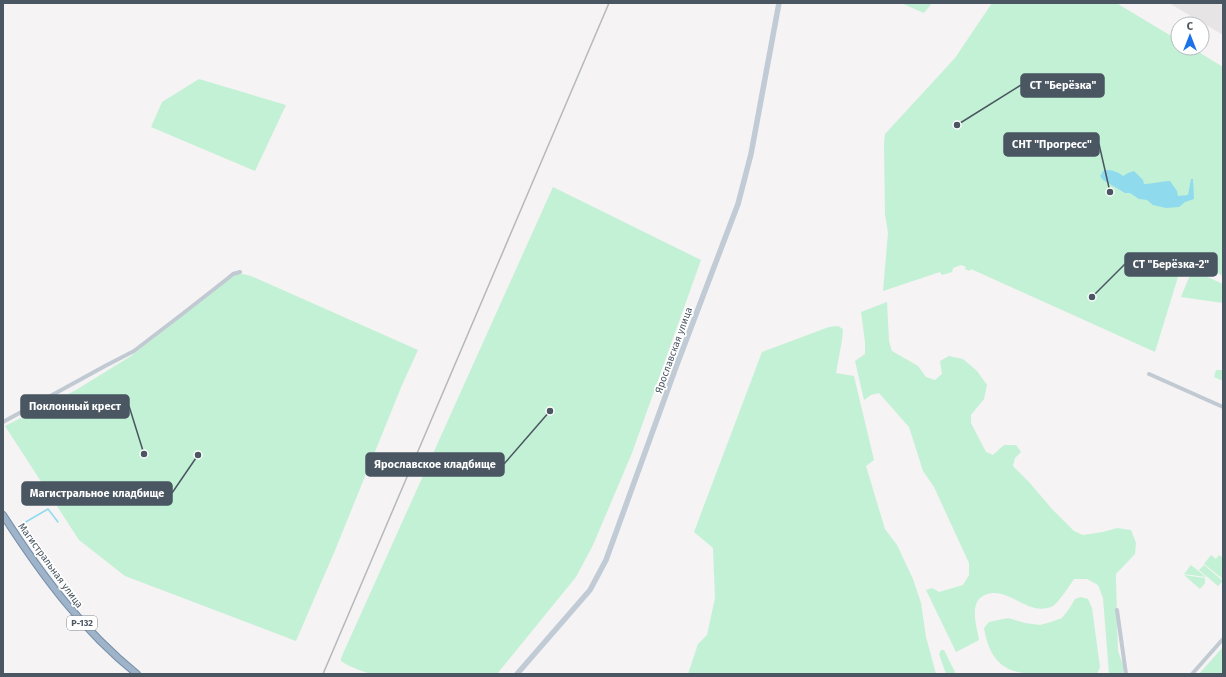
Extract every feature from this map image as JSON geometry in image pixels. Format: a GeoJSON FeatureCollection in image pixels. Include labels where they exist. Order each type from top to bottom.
{"type":"FeatureCollection","features":[{"type":"Feature","properties":{"kind":"highway","name":"Магистральная улица"},"geometry":{"type":"LineString","coordinates":[[3,515],[29,554],[74,614],[106,647],[137,674]]}},
{"type":"Feature","properties":{"kind":"main road","name":"Ярославская улица"},"geometry":{"type":"LineString","coordinates":[[517,674],[590,590],[606,560],[672,377],[738,204],[750,154],[779,3]]}},
{"type":"Feature","properties":{"kind":"street"},"geometry":{"type":"LineString","coordinates":[[3,422],[134,351],[181,316],[233,274],[240,272]]}},
{"type":"Feature","properties":{"kind":"street"},"geometry":{"type":"LineString","coordinates":[[1149,374],[1223,407]]}},
{"type":"Feature","properties":{"kind":"street"},"geometry":{"type":"LineString","coordinates":[[1117,610],[1126,674]]}},
{"type":"Feature","properties":{"kind":"street"},"geometry":{"type":"LineString","coordinates":[[1192,674],[1223,639]]}},
{"type":"Feature","properties":{"kind":"shaded area"},"geometry":{"type":"Polygon","coordinates":[[[1169,3],[1223,3],[1223,35],[1210,27],[1210,16],[1191,16],[1169,3]]]}},
{"type":"Feature","properties":{"kind":"green space"},"geometry":{"type":"Polygon","coordinates":[[[901,3],[932,3],[924,13],[901,3]]]}},
{"type":"Feature","properties":{"kind":"green space"},"geometry":{"type":"Polygon","coordinates":[[[992,3],[1118,3],[1170,35],[1170,56],[1205,56],[1223,67],[1223,276],[1185,254],[1155,352],[971,269],[970,271],[965,269],[966,267],[961,265],[953,268],[952,272],[942,275],[940,272],[883,291],[888,233],[885,214],[885,134],[955,58],[992,3]]]}},
{"type":"Feature","properties":{"kind":"green space"},"geometry":{"type":"Polygon","coordinates":[[[199,79],[286,105],[255,171],[151,127],[162,102],[199,79]]]}},
{"type":"Feature","properties":{"kind":"green space"},"geometry":{"type":"Polygon","coordinates":[[[553,187],[701,260],[632,453],[593,545],[576,577],[497,674],[371,674],[347,665],[341,661],[341,658],[553,187]]]}},
{"type":"Feature","properties":{"kind":"green space"},"geometry":{"type":"Polygon","coordinates":[[[236,274],[251,276],[418,350],[402,385],[336,548],[296,641],[125,576],[79,540],[5,426],[76,390],[131,356],[236,274]]]}},
{"type":"Feature","properties":{"kind":"green space"},"geometry":{"type":"Polygon","coordinates":[[[1201,274],[1223,284],[1223,303],[1181,297],[1190,275],[1201,274]]]}},
{"type":"Feature","properties":{"kind":"green space"},"geometry":{"type":"Polygon","coordinates":[[[887,302],[889,341],[892,351],[918,366],[926,377],[935,380],[942,374],[940,361],[949,356],[963,359],[977,371],[987,385],[984,399],[971,415],[971,423],[986,452],[993,455],[1004,445],[1016,445],[1021,452],[1015,458],[1013,466],[1074,531],[1083,535],[1117,528],[1131,530],[1136,543],[1135,554],[1116,574],[1118,651],[1124,668],[1123,674],[1109,674],[1103,598],[1098,585],[1087,579],[1074,579],[1064,594],[1053,606],[1044,609],[1035,608],[1002,594],[994,593],[985,595],[980,598],[975,609],[979,640],[956,652],[926,590],[932,588],[939,592],[963,585],[969,575],[969,563],[934,487],[923,471],[909,427],[879,393],[871,395],[864,400],[855,361],[865,354],[861,312],[887,302]]]}},
{"type":"Feature","properties":{"kind":"green space"},"geometry":{"type":"Polygon","coordinates":[[[838,326],[843,329],[836,373],[854,376],[874,460],[866,466],[885,529],[897,545],[913,579],[921,603],[926,637],[936,674],[688,674],[698,644],[707,635],[715,598],[713,548],[694,532],[762,352],[829,327],[838,326]]]}},
{"type":"Feature","properties":{"kind":"green space"},"geometry":{"type":"Polygon","coordinates":[[[1216,370],[1223,370],[1223,381],[1214,377],[1216,370]]]}},
{"type":"Feature","properties":{"kind":"green space"},"geometry":{"type":"Polygon","coordinates":[[[1211,555],[1216,559],[1219,555],[1223,558],[1223,579],[1204,564],[1211,555]]]}},
{"type":"Feature","properties":{"kind":"green space"},"geometry":{"type":"Polygon","coordinates":[[[1191,565],[1206,577],[1184,574],[1191,565]]]}},
{"type":"Feature","properties":{"kind":"green space"},"geometry":{"type":"Polygon","coordinates":[[[1204,565],[1223,581],[1218,586],[1199,570],[1204,565]]]}},
{"type":"Feature","properties":{"kind":"green space"},"geometry":{"type":"Polygon","coordinates":[[[1184,575],[1205,578],[1205,583],[1200,589],[1184,575]]]}},
{"type":"Feature","properties":{"kind":"green space"},"geometry":{"type":"Polygon","coordinates":[[[1081,597],[1088,599],[1092,608],[1100,667],[1097,674],[1041,674],[1016,672],[1002,665],[991,652],[984,628],[989,622],[1008,618],[1025,623],[1040,625],[1062,618],[1075,599],[1081,597]]]}},
{"type":"Feature","properties":{"kind":"green space"},"geometry":{"type":"Polygon","coordinates":[[[1223,647],[1223,674],[1199,674],[1223,647]]]}},
{"type":"Feature","properties":{"kind":"green space"},"geometry":{"type":"Polygon","coordinates":[[[941,650],[944,650],[956,674],[946,674],[939,654],[941,650]]]}},
{"type":"Feature","properties":{"kind":"water"},"geometry":{"type":"Polygon","coordinates":[[[1104,170],[1114,171],[1123,176],[1134,171],[1143,180],[1144,184],[1170,181],[1177,191],[1178,196],[1188,195],[1191,179],[1193,179],[1194,199],[1185,202],[1179,207],[1166,208],[1153,205],[1147,200],[1139,199],[1130,193],[1125,193],[1103,180],[1100,176],[1104,170]]]}},
{"type":"Feature","properties":{"kind":"waterway"},"geometry":{"type":"LineString","coordinates":[[24,523],[48,509],[58,522]]}},
{"type":"Feature","properties":{"kind":"railway"},"geometry":{"type":"LineString","coordinates":[[323,674],[609,3]]}},
{"type":"Feature","properties":{"kind":"place","name":"СТ \"Берёзка\""},"geometry":{"type":"Point","coordinates":[957,125]}},
{"type":"Feature","properties":{"kind":"place","name":"СНТ \"Прогресс\""},"geometry":{"type":"Point","coordinates":[1110,192]}},
{"type":"Feature","properties":{"kind":"place","name":"СТ \"Берёзка-2\""},"geometry":{"type":"Point","coordinates":[1092,297]}},
{"type":"Feature","properties":{"kind":"place","name":"Ярославское кладбище"},"geometry":{"type":"Point","coordinates":[550,411]}},
{"type":"Feature","properties":{"kind":"place","name":"Поклонный крест"},"geometry":{"type":"Point","coordinates":[144,454]}},
{"type":"Feature","properties":{"kind":"place","name":"Магистральное кладбище"},"geometry":{"type":"Point","coordinates":[198,455]}}]}
